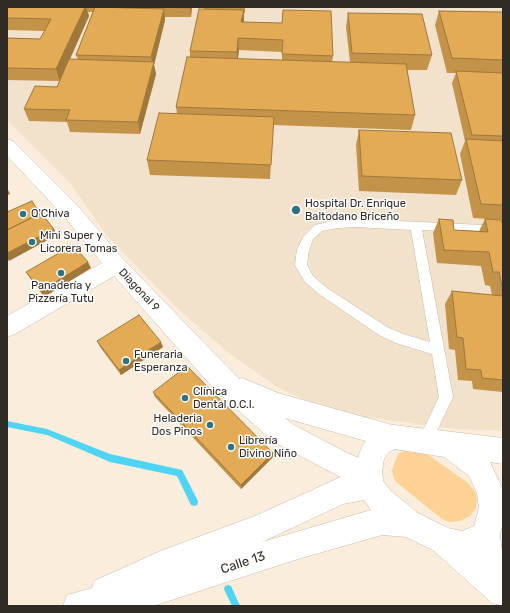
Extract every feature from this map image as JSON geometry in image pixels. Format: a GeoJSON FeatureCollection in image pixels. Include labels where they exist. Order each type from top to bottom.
{"type":"FeatureCollection","features":[{"type":"Feature","properties":{"kind":"street","name":"Diagonal 9"},"geometry":{"type":"LineString","coordinates":[[7,145],[70,210],[116,265],[223,381],[283,433],[370,479]]}},
{"type":"Feature","properties":{"kind":"street"},"geometry":{"type":"LineString","coordinates":[[7,327],[116,265]]}},
{"type":"Feature","properties":{"kind":"street","name":"Diagonal 9"},"geometry":{"type":"LineString","coordinates":[[223,381],[276,404],[394,437]]}},
{"type":"Feature","properties":{"kind":"street"},"geometry":{"type":"LineString","coordinates":[[499,588],[446,542],[408,523],[381,501],[370,479],[372,454],[380,444],[394,437],[503,451]]}},
{"type":"Feature","properties":{"kind":"street"},"geometry":{"type":"LineString","coordinates":[[437,443],[478,467],[490,491],[494,516],[488,557],[499,588]]}},
{"type":"Feature","properties":{"kind":"street","name":"Calle 13"},"geometry":{"type":"LineString","coordinates":[[77,606],[173,560],[259,529],[370,479]]}},
{"type":"Feature","properties":{"kind":"street"},"geometry":{"type":"LineString","coordinates":[[446,542],[462,545],[494,516]]}},
{"type":"Feature","properties":{"kind":"street","name":"Calle 13"},"geometry":{"type":"LineString","coordinates":[[77,606],[153,591],[298,545],[382,521],[408,523]]}},
{"type":"Feature","properties":{"kind":"lane"},"geometry":{"type":"LineString","coordinates":[[437,350],[400,339],[383,331],[323,291],[309,279],[301,265],[302,250],[308,237],[319,228],[337,224],[356,223],[503,230]]}},
{"type":"Feature","properties":{"kind":"lane"},"geometry":{"type":"LineString","coordinates":[[416,225],[446,397],[437,443]]}},
{"type":"Feature","properties":{"kind":"shaded area","name":"Hospital Dr. Enrique Baltodano Briceño"},"geometry":{"type":"Polygon","coordinates":[[[7,7],[503,7],[503,431],[456,429],[364,417],[319,407],[277,387],[225,350],[176,307],[107,236],[71,184],[7,120],[7,7]]]}},
{"type":"Feature","properties":{"kind":"shaded area"},"geometry":{"type":"Polygon","coordinates":[[[405,451],[424,452],[468,483],[475,492],[477,499],[476,508],[470,516],[460,521],[449,522],[442,519],[395,481],[392,471],[395,461],[399,453],[405,451]]]}},
{"type":"Feature","properties":{"kind":"building"},"geometry":{"type":"Polygon","coordinates":[[[7,7],[85,7],[56,69],[7,68],[7,38],[40,39],[51,19],[7,18],[7,7]]]}},
{"type":"Feature","properties":{"kind":"building"},"geometry":{"type":"Polygon","coordinates":[[[95,7],[164,9],[151,57],[76,55],[95,7]]]}},
{"type":"Feature","properties":{"kind":"building"},"geometry":{"type":"Polygon","coordinates":[[[157,7],[190,7],[190,8],[157,7]]]}},
{"type":"Feature","properties":{"kind":"building"},"geometry":{"type":"Polygon","coordinates":[[[199,9],[244,10],[241,22],[282,23],[283,10],[331,11],[333,56],[282,54],[283,40],[238,38],[237,52],[190,51],[199,9]]]}},
{"type":"Feature","properties":{"kind":"building"},"geometry":{"type":"Polygon","coordinates":[[[439,11],[503,12],[503,60],[452,58],[439,11]]]}},
{"type":"Feature","properties":{"kind":"building"},"geometry":{"type":"Polygon","coordinates":[[[348,13],[422,14],[432,55],[352,53],[348,13]]]}},
{"type":"Feature","properties":{"kind":"building"},"geometry":{"type":"Polygon","coordinates":[[[187,57],[406,64],[415,115],[176,107],[187,57]]]}},
{"type":"Feature","properties":{"kind":"building"},"geometry":{"type":"Polygon","coordinates":[[[69,59],[154,62],[138,122],[66,120],[70,110],[24,109],[35,86],[57,87],[69,59]]]}},
{"type":"Feature","properties":{"kind":"building"},"geometry":{"type":"Polygon","coordinates":[[[456,71],[503,73],[503,136],[472,135],[456,71]]]}},
{"type":"Feature","properties":{"kind":"building"},"geometry":{"type":"Polygon","coordinates":[[[159,113],[274,117],[271,165],[147,160],[159,113]]]}},
{"type":"Feature","properties":{"kind":"building"},"geometry":{"type":"Polygon","coordinates":[[[359,130],[451,133],[462,180],[362,176],[359,130]]]}},
{"type":"Feature","properties":{"kind":"building"},"geometry":{"type":"Polygon","coordinates":[[[466,139],[503,141],[503,205],[481,204],[466,139]]]}},
{"type":"Feature","properties":{"kind":"building"},"geometry":{"type":"Polygon","coordinates":[[[32,201],[40,214],[7,230],[7,212],[32,201]]]}},
{"type":"Feature","properties":{"kind":"building"},"geometry":{"type":"Polygon","coordinates":[[[41,213],[54,229],[7,253],[7,230],[41,213]]]}},
{"type":"Feature","properties":{"kind":"building"},"geometry":{"type":"Polygon","coordinates":[[[439,219],[453,220],[454,230],[488,232],[485,219],[501,220],[503,225],[503,291],[499,272],[493,272],[489,252],[444,250],[439,219]]]}},
{"type":"Feature","properties":{"kind":"building","name":"Panadería y Pizzería Tutu"},"geometry":{"type":"Polygon","coordinates":[[[73,245],[88,262],[41,291],[26,272],[73,245]]]}},
{"type":"Feature","properties":{"kind":"building"},"geometry":{"type":"Polygon","coordinates":[[[452,291],[503,296],[503,380],[482,378],[481,370],[466,369],[463,338],[457,337],[452,291]]]}},
{"type":"Feature","properties":{"kind":"building","name":"Funeraria Esperanza"},"geometry":{"type":"Polygon","coordinates":[[[139,315],[161,342],[119,370],[97,341],[139,315]]]}},
{"type":"Feature","properties":{"kind":"building"},"geometry":{"type":"Polygon","coordinates":[[[187,366],[273,453],[241,485],[153,392],[187,366]]]}},
{"type":"Feature","properties":{"kind":"waterway"},"geometry":{"type":"LineString","coordinates":[[7,424],[47,432],[110,458],[179,473],[194,502]]}},
{"type":"Feature","properties":{"kind":"waterway"},"geometry":{"type":"LineString","coordinates":[[228,589],[236,606]]}},
{"type":"Feature","properties":{"kind":"place","name":"Hospital Dr. Enrique Baltodano Briceño"},"geometry":{"type":"Point","coordinates":[296,210]}},
{"type":"Feature","properties":{"kind":"place","name":"Q'Chiva"},"geometry":{"type":"Point","coordinates":[23,214]}},
{"type":"Feature","properties":{"kind":"place","name":"Mini Super y Licorera Tomas"},"geometry":{"type":"Point","coordinates":[32,242]}},
{"type":"Feature","properties":{"kind":"place","name":"Panadería y Pizzería Tutu"},"geometry":{"type":"Point","coordinates":[61,273]}},
{"type":"Feature","properties":{"kind":"place","name":"Funeraria Esperanza"},"geometry":{"type":"Point","coordinates":[126,361]}},
{"type":"Feature","properties":{"kind":"place","name":"Clínica Dental O.C.I."},"geometry":{"type":"Point","coordinates":[185,398]}},
{"type":"Feature","properties":{"kind":"place","name":"Heladeria Dos Pinos"},"geometry":{"type":"Point","coordinates":[210,425]}},
{"type":"Feature","properties":{"kind":"place","name":"Librería Divino Niño"},"geometry":{"type":"Point","coordinates":[231,447]}}]}
